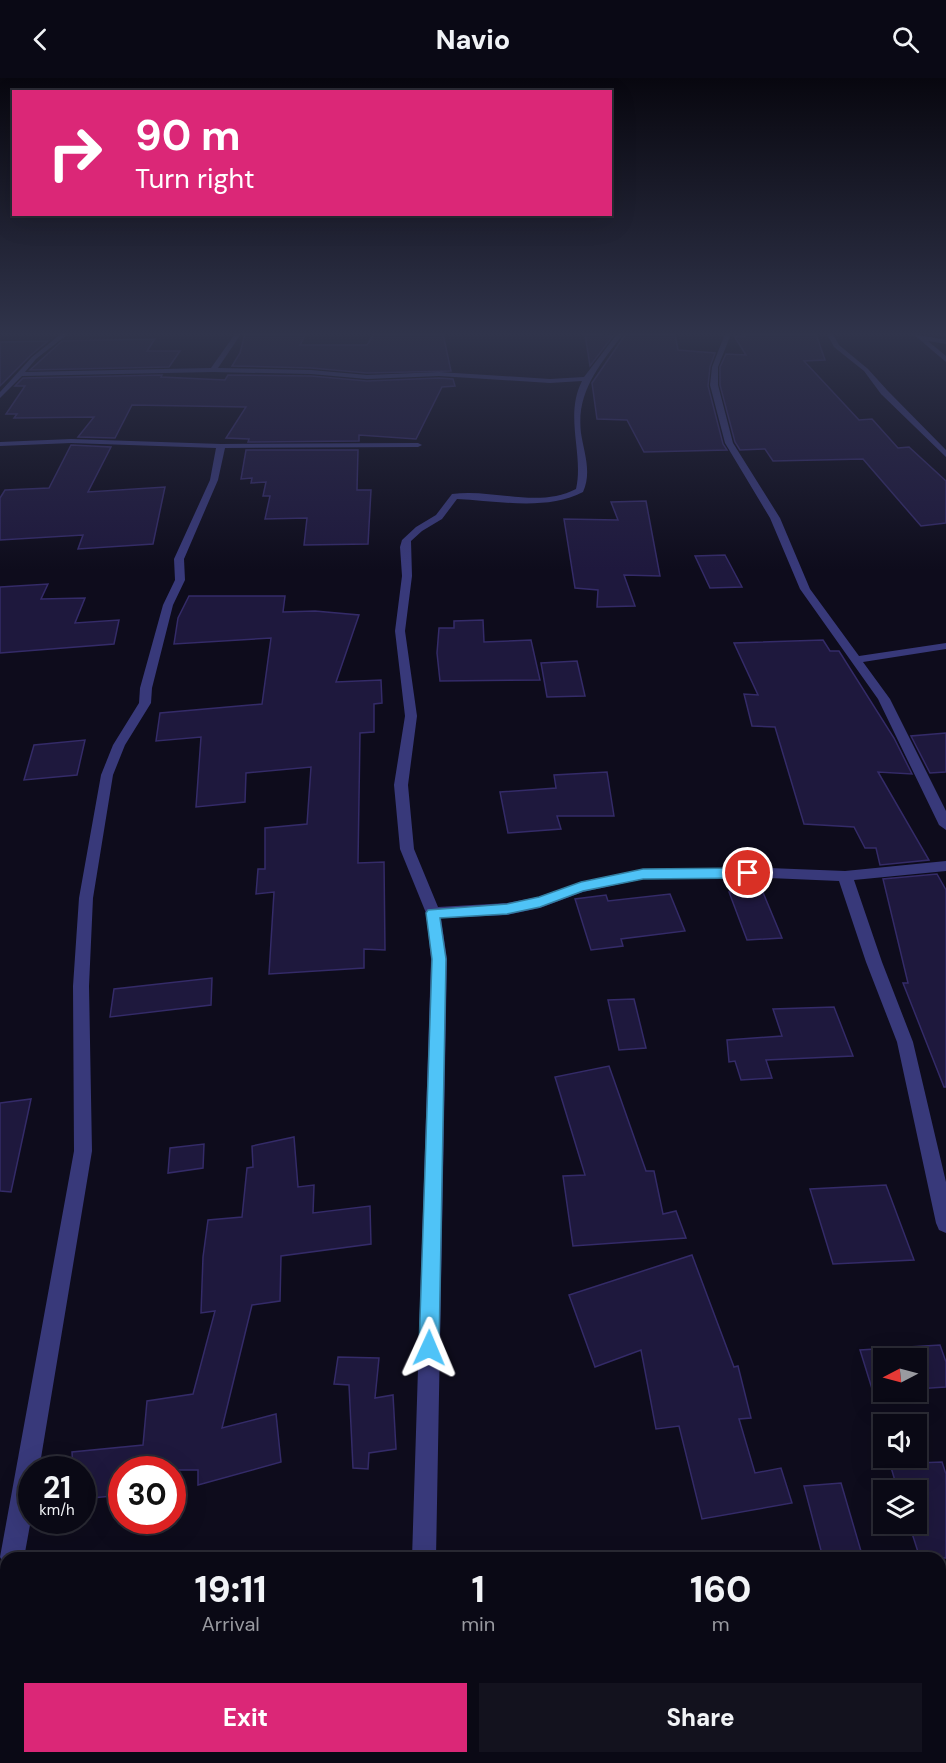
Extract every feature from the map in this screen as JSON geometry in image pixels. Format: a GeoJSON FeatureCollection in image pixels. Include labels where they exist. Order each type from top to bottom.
{"type":"FeatureCollection","features":[{"type":"Feature","properties":{"kind":"street"},"geometry":{"type":"LineString","coordinates":[[424,1552],[439,959],[433,913],[407,849],[401,785],[411,716],[400,631],[407,576],[405,547],[412,535],[439,517],[455,496],[541,500],[565,498],[580,490],[584,473],[577,430],[579,413]]}},
{"type":"Feature","properties":{"kind":"street"},"geometry":{"type":"LineString","coordinates":[[721,413],[729,443],[775,518],[805,590],[884,699],[946,825]]}},
{"type":"Feature","properties":{"kind":"street"},"geometry":{"type":"LineString","coordinates":[[904,413],[946,455]]}},
{"type":"Feature","properties":{"kind":"street"},"geometry":{"type":"LineString","coordinates":[[0,444],[71,441],[221,446],[418,445]]}},
{"type":"Feature","properties":{"kind":"street"},"geometry":{"type":"LineString","coordinates":[[13,1552],[83,1150],[81,986],[86,898],[106,775],[119,745],[136,721],[145,703],[146,688],[168,605],[180,580],[179,559],[214,480],[221,446]]}},
{"type":"Feature","properties":{"kind":"street"},"geometry":{"type":"LineString","coordinates":[[855,660],[946,646]]}},
{"type":"Feature","properties":{"kind":"street"},"geometry":{"type":"LineString","coordinates":[[433,913],[507,909],[540,902],[581,887],[643,874],[769,873],[845,876],[946,866]]}},
{"type":"Feature","properties":{"kind":"street"},"geometry":{"type":"LineString","coordinates":[[845,876],[874,962],[905,1042],[946,1223]]}},
{"type":"Feature","properties":{"kind":"building"},"geometry":{"type":"Polygon","coordinates":[[[128,413],[115,438],[78,437],[94,417],[14,418],[17,414],[6,414],[128,413]]]}},
{"type":"Feature","properties":{"kind":"building"},"geometry":{"type":"Polygon","coordinates":[[[242,413],[429,413],[416,439],[359,435],[359,441],[248,442],[249,439],[226,438],[242,413]]]}},
{"type":"Feature","properties":{"kind":"building"},"geometry":{"type":"Polygon","coordinates":[[[596,413],[715,413],[723,444],[727,450],[644,452],[627,420],[597,419],[596,413]]]}},
{"type":"Feature","properties":{"kind":"building"},"geometry":{"type":"Polygon","coordinates":[[[727,413],[852,413],[859,420],[872,419],[898,448],[909,447],[946,481],[946,523],[921,526],[863,459],[773,461],[765,449],[740,450],[735,442],[727,413]]]}},
{"type":"Feature","properties":{"kind":"building"},"geometry":{"type":"Polygon","coordinates":[[[71,445],[111,447],[88,492],[165,487],[153,544],[78,549],[83,535],[0,540],[0,498],[5,490],[49,488],[71,445]]]}},
{"type":"Feature","properties":{"kind":"building"},"geometry":{"type":"Polygon","coordinates":[[[246,450],[358,450],[357,490],[371,490],[368,544],[304,545],[307,518],[265,519],[270,496],[263,496],[266,482],[251,483],[252,478],[241,479],[246,450]]]}},
{"type":"Feature","properties":{"kind":"building"},"geometry":{"type":"Polygon","coordinates":[[[646,501],[660,576],[624,575],[635,606],[597,607],[598,590],[575,588],[564,519],[618,520],[611,502],[646,501]]]}},
{"type":"Feature","properties":{"kind":"building"},"geometry":{"type":"Polygon","coordinates":[[[725,555],[742,587],[710,588],[695,556],[725,555]]]}},
{"type":"Feature","properties":{"kind":"building"},"geometry":{"type":"Polygon","coordinates":[[[48,584],[41,599],[85,598],[75,623],[119,620],[114,644],[0,653],[0,587],[48,584]]]}},
{"type":"Feature","properties":{"kind":"building"},"geometry":{"type":"Polygon","coordinates":[[[189,596],[285,596],[283,612],[315,611],[359,615],[336,682],[381,680],[382,703],[374,704],[374,732],[360,733],[358,863],[384,862],[385,950],[364,949],[364,968],[269,974],[274,892],[256,894],[258,869],[265,869],[265,828],[307,824],[311,767],[246,773],[245,802],[196,807],[201,737],[156,741],[160,713],[262,704],[271,638],[174,644],[178,618],[189,596]]]}},
{"type":"Feature","properties":{"kind":"building"},"geometry":{"type":"Polygon","coordinates":[[[483,620],[484,642],[531,640],[540,680],[440,681],[437,653],[439,628],[454,628],[454,621],[483,620]]]}},
{"type":"Feature","properties":{"kind":"building"},"geometry":{"type":"Polygon","coordinates":[[[823,640],[830,651],[839,651],[894,738],[912,774],[878,772],[929,860],[880,865],[876,848],[865,848],[854,827],[804,824],[775,727],[752,726],[744,694],[758,695],[734,643],[823,640]]]}},
{"type":"Feature","properties":{"kind":"building"},"geometry":{"type":"Polygon","coordinates":[[[577,661],[585,696],[547,697],[541,663],[577,661]]]}},
{"type":"Feature","properties":{"kind":"building"},"geometry":{"type":"Polygon","coordinates":[[[946,733],[946,772],[930,773],[911,736],[946,733]]]}},
{"type":"Feature","properties":{"kind":"building"},"geometry":{"type":"Polygon","coordinates":[[[85,740],[77,775],[24,780],[34,745],[85,740]]]}},
{"type":"Feature","properties":{"kind":"building"},"geometry":{"type":"Polygon","coordinates":[[[607,772],[614,816],[557,816],[561,829],[508,833],[500,792],[556,788],[554,775],[607,772]]]}},
{"type":"Feature","properties":{"kind":"building"},"geometry":{"type":"Polygon","coordinates":[[[937,874],[946,890],[946,1087],[944,1087],[903,983],[908,983],[883,879],[937,874]]]}},
{"type":"Feature","properties":{"kind":"building"},"geometry":{"type":"Polygon","coordinates":[[[762,890],[782,938],[747,940],[729,892],[762,890]]]}},
{"type":"Feature","properties":{"kind":"building"},"geometry":{"type":"Polygon","coordinates":[[[670,894],[685,931],[621,939],[623,946],[591,950],[575,899],[606,895],[608,901],[670,894]]]}},
{"type":"Feature","properties":{"kind":"building"},"geometry":{"type":"Polygon","coordinates":[[[212,978],[211,1005],[110,1017],[114,989],[212,978]]]}},
{"type":"Feature","properties":{"kind":"building"},"geometry":{"type":"Polygon","coordinates":[[[634,999],[646,1048],[619,1050],[608,1000],[634,999]]]}},
{"type":"Feature","properties":{"kind":"building"},"geometry":{"type":"Polygon","coordinates":[[[834,1007],[853,1056],[766,1060],[772,1078],[741,1080],[735,1061],[729,1062],[727,1040],[782,1036],[773,1009],[834,1007]]]}},
{"type":"Feature","properties":{"kind":"building"},"geometry":{"type":"Polygon","coordinates":[[[609,1066],[646,1171],[654,1171],[663,1214],[676,1211],[686,1238],[573,1246],[563,1176],[585,1175],[555,1077],[609,1066]]]}},
{"type":"Feature","properties":{"kind":"building"},"geometry":{"type":"Polygon","coordinates":[[[31,1099],[11,1192],[0,1191],[0,1103],[31,1099]]]}},
{"type":"Feature","properties":{"kind":"building"},"geometry":{"type":"Polygon","coordinates":[[[294,1137],[298,1187],[314,1185],[313,1213],[370,1206],[371,1244],[281,1256],[280,1301],[252,1305],[222,1428],[276,1414],[281,1462],[198,1485],[198,1470],[186,1470],[186,1456],[108,1456],[108,1496],[96,1498],[96,1456],[72,1456],[72,1452],[143,1445],[147,1401],[193,1394],[215,1311],[201,1313],[203,1257],[208,1220],[242,1217],[247,1168],[253,1167],[252,1146],[294,1137]]]}},
{"type":"Feature","properties":{"kind":"building"},"geometry":{"type":"Polygon","coordinates":[[[204,1144],[203,1168],[168,1173],[170,1148],[204,1144]]]}},
{"type":"Feature","properties":{"kind":"building"},"geometry":{"type":"Polygon","coordinates":[[[886,1185],[914,1260],[833,1264],[810,1189],[886,1185]]]}},
{"type":"Feature","properties":{"kind":"building"},"geometry":{"type":"Polygon","coordinates":[[[692,1255],[734,1367],[738,1366],[751,1418],[739,1419],[755,1473],[781,1468],[792,1503],[702,1519],[679,1426],[656,1429],[641,1350],[595,1367],[569,1295],[692,1255]]]}},
{"type":"Feature","properties":{"kind":"building"},"geometry":{"type":"Polygon","coordinates":[[[940,1345],[946,1362],[946,1387],[927,1388],[927,1348],[892,1348],[940,1345]]]}},
{"type":"Feature","properties":{"kind":"building"},"geometry":{"type":"Polygon","coordinates":[[[873,1349],[873,1392],[860,1350],[873,1349]]]}},
{"type":"Feature","properties":{"kind":"building"},"geometry":{"type":"Polygon","coordinates":[[[338,1357],[379,1358],[375,1398],[393,1395],[396,1449],[369,1453],[368,1469],[353,1468],[349,1385],[334,1384],[338,1357]]]}},
{"type":"Feature","properties":{"kind":"building"},"geometry":{"type":"Polygon","coordinates":[[[942,1462],[946,1474],[946,1552],[918,1552],[912,1534],[927,1534],[927,1480],[895,1480],[891,1468],[927,1468],[927,1463],[942,1462]]]}},
{"type":"Feature","properties":{"kind":"building"},"geometry":{"type":"Polygon","coordinates":[[[841,1483],[861,1552],[821,1552],[804,1486],[841,1483]]]}},
{"type":"Feature","properties":{"kind":"route"},"geometry":{"type":"LineString","coordinates":[[429,1348],[439,959],[433,913],[507,909],[540,902],[581,887],[612,879],[643,874],[748,873]]}}]}
